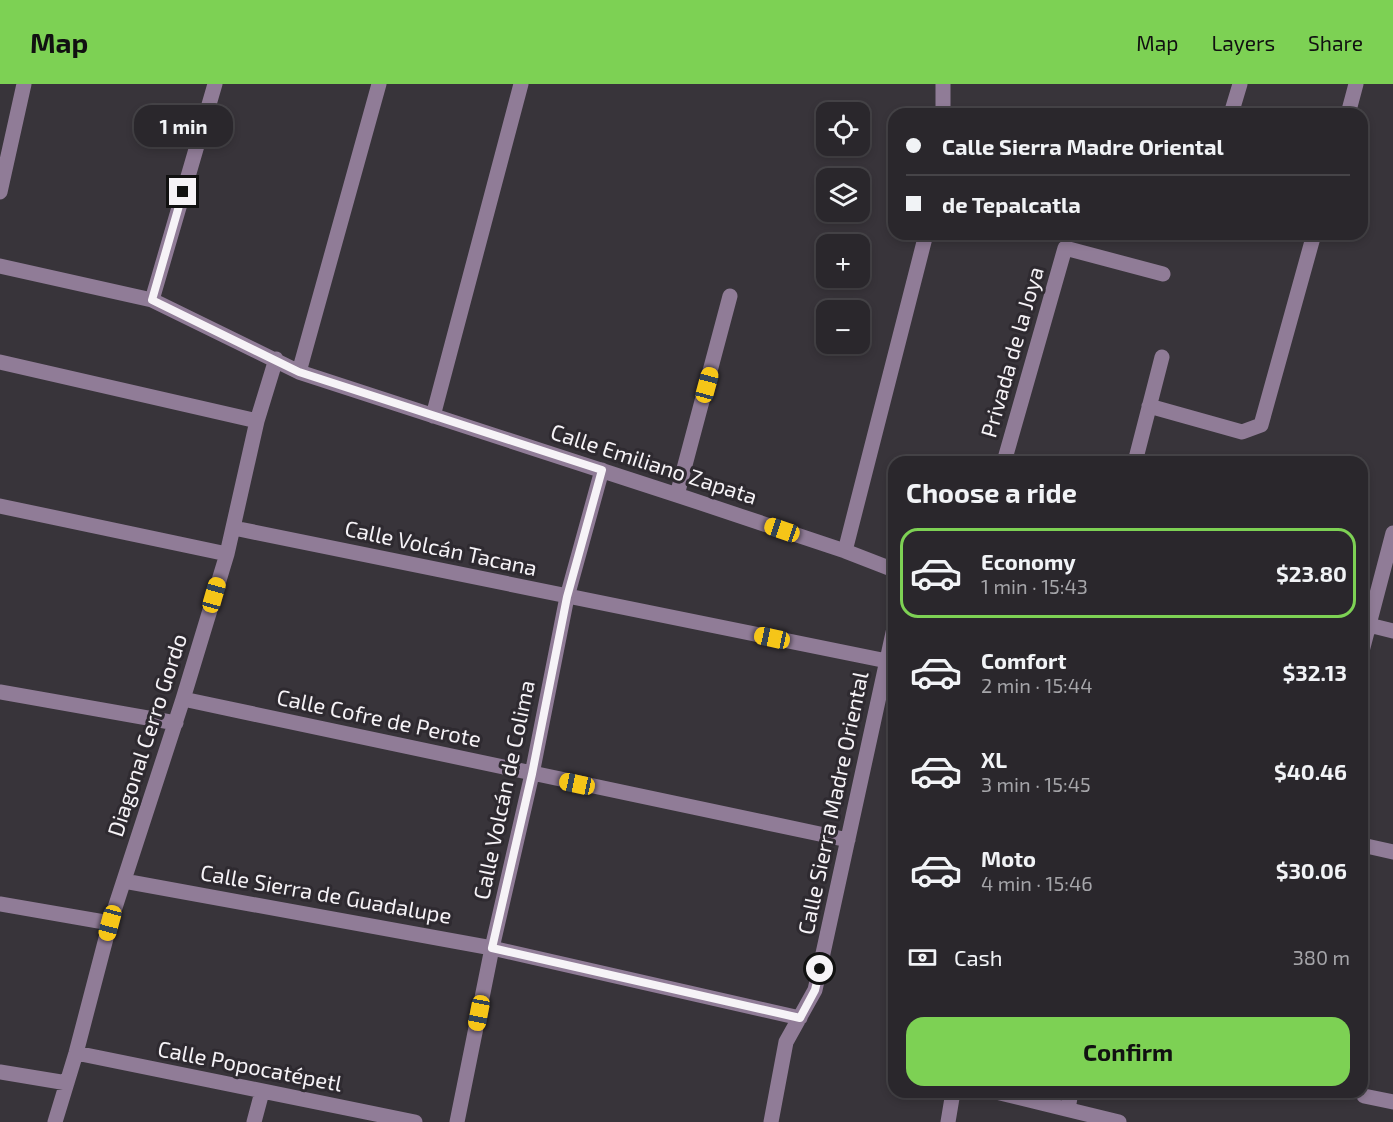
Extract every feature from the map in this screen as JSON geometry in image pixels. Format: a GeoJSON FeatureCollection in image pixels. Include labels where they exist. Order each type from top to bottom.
{"type":"FeatureCollection","features":[{"type":"Feature","properties":{"kind":"street"},"geometry":{"type":"LineString","coordinates":[[0,192],[24,84]]}},
{"type":"Feature","properties":{"kind":"street"},"geometry":{"type":"LineString","coordinates":[[152,300],[214,84]]}},
{"type":"Feature","properties":{"kind":"street"},"geometry":{"type":"LineString","coordinates":[[299,372],[379,84]]}},
{"type":"Feature","properties":{"kind":"street"},"geometry":{"type":"LineString","coordinates":[[433,416],[520,84]]}},
{"type":"Feature","properties":{"kind":"street"},"geometry":{"type":"LineString","coordinates":[[943,84],[943,108]]}},
{"type":"Feature","properties":{"kind":"street"},"geometry":{"type":"LineString","coordinates":[[1233,108],[1240,84]]}},
{"type":"Feature","properties":{"kind":"street"},"geometry":{"type":"LineString","coordinates":[[1350,108],[1356,84]]}},
{"type":"Feature","properties":{"kind":"street"},"geometry":{"type":"LineString","coordinates":[[845,551],[924,240]]}},
{"type":"Feature","properties":{"kind":"street"},"geometry":{"type":"LineString","coordinates":[[1149,406],[1242,432],[1261,425],[1312,240]]}},
{"type":"Feature","properties":{"kind":"street","name":"Privada de la Joya"},"geometry":{"type":"LineString","coordinates":[[1006,456],[1065,248],[1163,274]]}},
{"type":"Feature","properties":{"kind":"street","name":"Calle Emiliano Zapata"},"geometry":{"type":"LineString","coordinates":[[0,266],[152,300],[299,372],[602,470],[845,551],[888,568]]}},
{"type":"Feature","properties":{"kind":"street"},"geometry":{"type":"LineString","coordinates":[[677,495],[730,296]]}},
{"type":"Feature","properties":{"kind":"street"},"geometry":{"type":"LineString","coordinates":[[1136,456],[1162,357]]}},
{"type":"Feature","properties":{"kind":"street","name":"Diagonal Cerro Gordo"},"geometry":{"type":"LineString","coordinates":[[55,1122],[76,1053],[110,923],[176,723],[227,554],[257,421],[276,359]]}},
{"type":"Feature","properties":{"kind":"street"},"geometry":{"type":"LineString","coordinates":[[0,362],[257,421]]}},
{"type":"Feature","properties":{"kind":"street","name":"Calle Volcán de Colima"},"geometry":{"type":"LineString","coordinates":[[457,1122],[492,948],[532,774],[567,597],[602,470]]}},
{"type":"Feature","properties":{"kind":"street"},"geometry":{"type":"LineString","coordinates":[[0,506],[227,554]]}},
{"type":"Feature","properties":{"kind":"street","name":"Calle Volcán Tacana"},"geometry":{"type":"LineString","coordinates":[[234,528],[886,661]]}},
{"type":"Feature","properties":{"kind":"street"},"geometry":{"type":"LineString","coordinates":[[1368,629],[1393,533]]}},
{"type":"Feature","properties":{"kind":"street"},"geometry":{"type":"LineString","coordinates":[[1369,625],[1393,631]]}},
{"type":"Feature","properties":{"kind":"street","name":"Calle Sierra Madre Oriental"},"geometry":{"type":"LineString","coordinates":[[771,1122],[786,1042],[815,990],[888,653]]}},
{"type":"Feature","properties":{"kind":"street"},"geometry":{"type":"LineString","coordinates":[[0,692],[176,723]]}},
{"type":"Feature","properties":{"kind":"street","name":"Calle Cofre de Perote"},"geometry":{"type":"LineString","coordinates":[[183,699],[848,840]]}},
{"type":"Feature","properties":{"kind":"street"},"geometry":{"type":"LineString","coordinates":[[1368,846],[1393,852]]}},
{"type":"Feature","properties":{"kind":"street","name":"Calle Sierra de Guadalupe"},"geometry":{"type":"LineString","coordinates":[[124,880],[492,948],[800,1018]]}},
{"type":"Feature","properties":{"kind":"street"},"geometry":{"type":"LineString","coordinates":[[0,904],[110,923]]}},
{"type":"Feature","properties":{"kind":"street","name":"Calle Popocatépetl"},"geometry":{"type":"LineString","coordinates":[[76,1053],[415,1122]]}},
{"type":"Feature","properties":{"kind":"street"},"geometry":{"type":"LineString","coordinates":[[0,1072],[67,1083]]}},
{"type":"Feature","properties":{"kind":"street"},"geometry":{"type":"LineString","coordinates":[[254,1122],[262,1092]]}},
{"type":"Feature","properties":{"kind":"street"},"geometry":{"type":"LineString","coordinates":[[1368,1097],[1393,1102]]}},
{"type":"Feature","properties":{"kind":"street"},"geometry":{"type":"LineString","coordinates":[[948,1122],[952,1098]]}},
{"type":"Feature","properties":{"kind":"street"},"geometry":{"type":"LineString","coordinates":[[1023,1098],[1119,1122]]}},
{"type":"Feature","properties":{"kind":"street"},"geometry":{"type":"LineString","coordinates":[[1068,1108],[1070,1098]]}},
{"type":"Feature","properties":{"kind":"route"},"geometry":{"type":"LineString","coordinates":[[183,192],[152,300],[299,372],[602,470],[567,597],[532,774],[492,948],[800,1018],[815,990],[820,969]]}}]}
